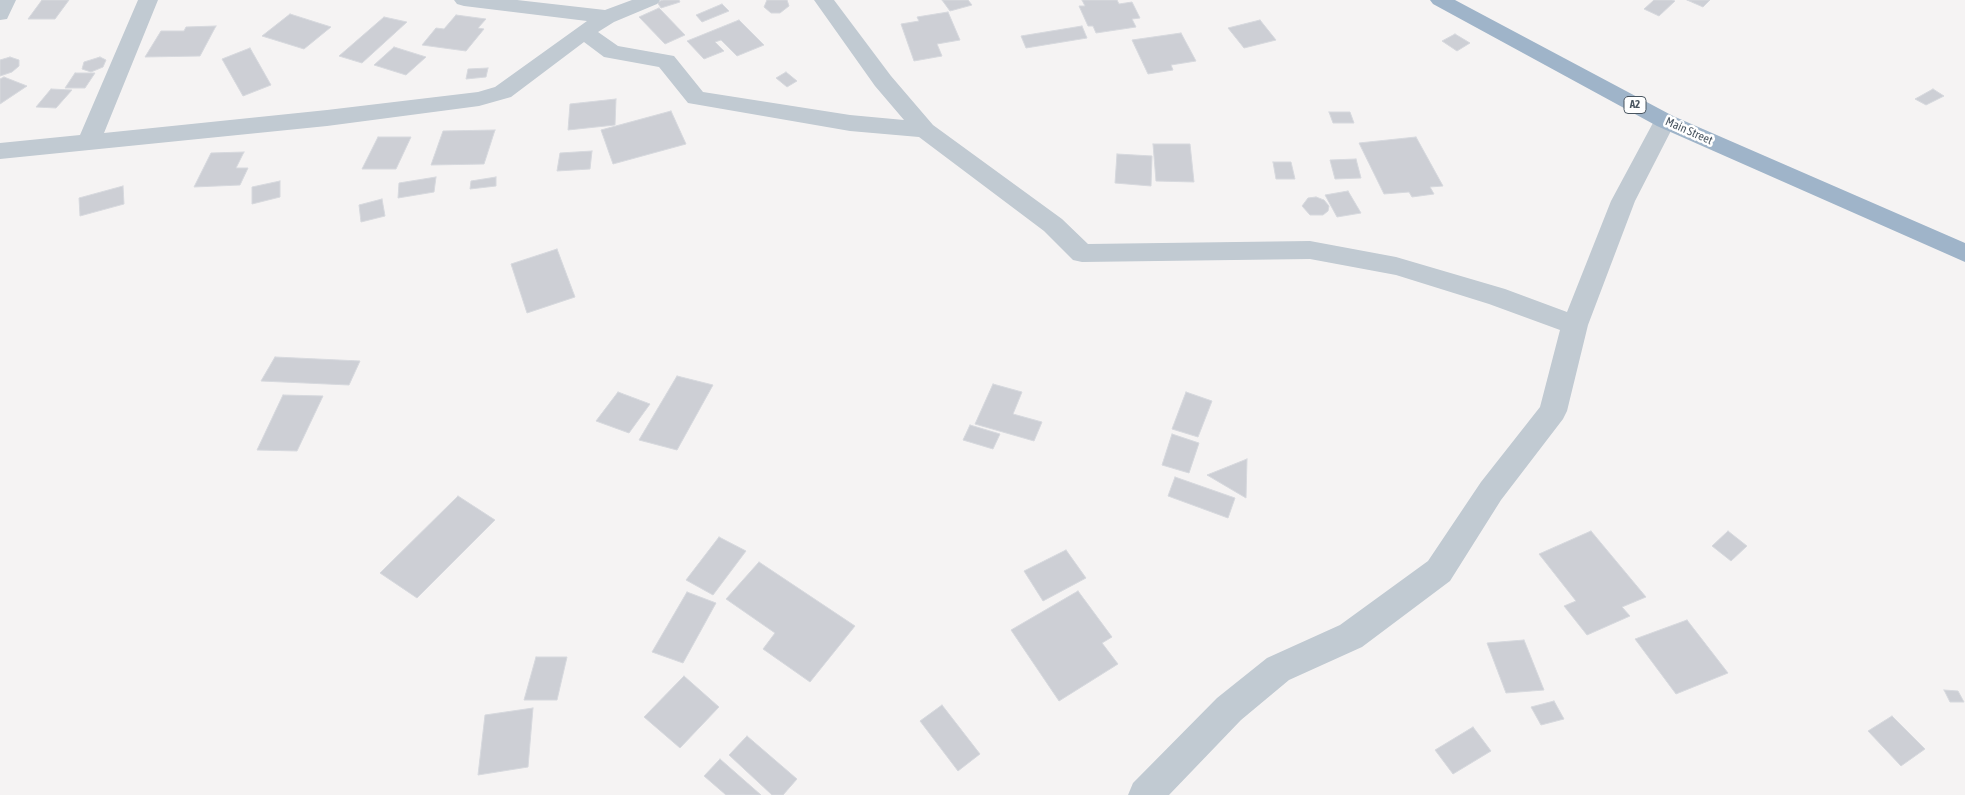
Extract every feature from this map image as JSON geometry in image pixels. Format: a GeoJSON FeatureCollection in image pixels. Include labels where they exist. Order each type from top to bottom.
{"type":"FeatureCollection","features":[{"type":"Feature","properties":{"kind":"highway","name":"Main Street"},"geometry":{"type":"LineString","coordinates":[[1440,0],[1665,120],[1965,253]]}},
{"type":"Feature","properties":{"kind":"highway","name":"Main Street"},"geometry":{"type":"LineString","coordinates":[[1837,195],[1965,267]]}},
{"type":"Feature","properties":{"kind":"street"},"geometry":{"type":"LineString","coordinates":[[0,14],[6,0]]}},
{"type":"Feature","properties":{"kind":"street"},"geometry":{"type":"LineString","coordinates":[[89,142],[148,0]]}},
{"type":"Feature","properties":{"kind":"street"},"geometry":{"type":"LineString","coordinates":[[464,0],[607,16]]}},
{"type":"Feature","properties":{"kind":"street"},"geometry":{"type":"LineString","coordinates":[[0,151],[328,118],[479,99],[503,92],[607,16],[650,0]]}},
{"type":"Feature","properties":{"kind":"street"},"geometry":{"type":"LineString","coordinates":[[824,0],[884,81],[925,130],[1053,226],[1082,253],[1310,250],[1396,266],[1496,296],[1575,324]]}},
{"type":"Feature","properties":{"kind":"street"},"geometry":{"type":"LineString","coordinates":[[584,32],[612,52],[666,61],[696,98],[850,122],[925,130]]}},
{"type":"Feature","properties":{"kind":"street"},"geometry":{"type":"LineString","coordinates":[[1145,795],[1229,709],[1278,669],[1351,636],[1439,571],[1491,492],[1553,411],[1575,324],[1623,201],[1665,120]]}},
{"type":"Feature","properties":{"kind":"building"},"geometry":{"type":"Polygon","coordinates":[[[42,0],[69,0],[55,19],[28,19],[42,0]]]}},
{"type":"Feature","properties":{"kind":"building"},"geometry":{"type":"Polygon","coordinates":[[[679,0],[680,2],[661,8],[657,2],[679,0]]]}},
{"type":"Feature","properties":{"kind":"building"},"geometry":{"type":"Polygon","coordinates":[[[767,0],[787,0],[789,6],[780,13],[771,13],[764,7],[767,0]]]}},
{"type":"Feature","properties":{"kind":"building"},"geometry":{"type":"Polygon","coordinates":[[[942,0],[968,0],[972,5],[950,11],[942,0]]]}},
{"type":"Feature","properties":{"kind":"building"},"geometry":{"type":"Polygon","coordinates":[[[1082,0],[1117,0],[1119,4],[1132,2],[1140,18],[1132,19],[1136,27],[1096,33],[1093,26],[1088,26],[1079,6],[1085,6],[1082,0]]]}},
{"type":"Feature","properties":{"kind":"building"},"geometry":{"type":"Polygon","coordinates":[[[1654,0],[1675,1],[1659,16],[1644,9],[1654,0]]]}},
{"type":"Feature","properties":{"kind":"building"},"geometry":{"type":"Polygon","coordinates":[[[1687,0],[1710,0],[1703,7],[1687,0]]]}},
{"type":"Feature","properties":{"kind":"building"},"geometry":{"type":"Polygon","coordinates":[[[722,4],[729,11],[702,22],[696,15],[722,4]]]}},
{"type":"Feature","properties":{"kind":"building"},"geometry":{"type":"Polygon","coordinates":[[[659,8],[685,35],[665,44],[639,17],[659,8]]]}},
{"type":"Feature","properties":{"kind":"building"},"geometry":{"type":"Polygon","coordinates":[[[948,12],[960,40],[937,44],[942,56],[914,61],[901,24],[919,21],[917,17],[948,12]]]}},
{"type":"Feature","properties":{"kind":"building"},"geometry":{"type":"Polygon","coordinates":[[[290,14],[331,27],[304,49],[262,36],[290,14]]]}},
{"type":"Feature","properties":{"kind":"building"},"geometry":{"type":"Polygon","coordinates":[[[456,15],[486,19],[478,28],[484,29],[466,51],[422,45],[436,28],[444,29],[456,15]]]}},
{"type":"Feature","properties":{"kind":"building"},"geometry":{"type":"Polygon","coordinates":[[[384,17],[407,22],[362,63],[339,56],[384,17]]]}},
{"type":"Feature","properties":{"kind":"building"},"geometry":{"type":"Polygon","coordinates":[[[739,20],[764,45],[737,56],[721,40],[715,42],[724,51],[704,59],[687,41],[739,20]]]}},
{"type":"Feature","properties":{"kind":"building"},"geometry":{"type":"Polygon","coordinates":[[[1260,20],[1276,40],[1244,48],[1228,28],[1260,20]]]}},
{"type":"Feature","properties":{"kind":"building"},"geometry":{"type":"Polygon","coordinates":[[[216,26],[200,56],[145,57],[161,31],[184,31],[186,27],[216,26]]]}},
{"type":"Feature","properties":{"kind":"building"},"geometry":{"type":"Polygon","coordinates":[[[1082,26],[1087,38],[1026,48],[1021,36],[1082,26]]]}},
{"type":"Feature","properties":{"kind":"building"},"geometry":{"type":"Polygon","coordinates":[[[1181,33],[1196,61],[1171,65],[1173,70],[1148,74],[1132,40],[1181,33]]]}},
{"type":"Feature","properties":{"kind":"building"},"geometry":{"type":"Polygon","coordinates":[[[1455,34],[1470,43],[1457,51],[1442,41],[1455,34]]]}},
{"type":"Feature","properties":{"kind":"building"},"geometry":{"type":"Polygon","coordinates":[[[394,47],[426,57],[406,75],[374,65],[394,47]]]}},
{"type":"Feature","properties":{"kind":"building"},"geometry":{"type":"Polygon","coordinates":[[[250,48],[271,85],[243,96],[222,59],[250,48]]]}},
{"type":"Feature","properties":{"kind":"building"},"geometry":{"type":"Polygon","coordinates":[[[10,57],[19,60],[19,66],[12,72],[0,76],[0,60],[10,57]]]}},
{"type":"Feature","properties":{"kind":"building"},"geometry":{"type":"Polygon","coordinates":[[[100,57],[106,60],[103,67],[91,72],[82,69],[84,62],[100,57]]]}},
{"type":"Feature","properties":{"kind":"building"},"geometry":{"type":"Polygon","coordinates":[[[488,68],[486,77],[466,79],[468,69],[488,68]]]}},
{"type":"Feature","properties":{"kind":"building"},"geometry":{"type":"Polygon","coordinates":[[[786,72],[797,81],[787,87],[776,78],[786,72]]]}},
{"type":"Feature","properties":{"kind":"building"},"geometry":{"type":"Polygon","coordinates":[[[75,73],[95,73],[85,88],[65,88],[75,73]]]}},
{"type":"Feature","properties":{"kind":"building"},"geometry":{"type":"Polygon","coordinates":[[[4,77],[27,86],[0,104],[0,79],[4,77]]]}},
{"type":"Feature","properties":{"kind":"building"},"geometry":{"type":"Polygon","coordinates":[[[51,89],[72,90],[56,108],[36,107],[51,89]]]}},
{"type":"Feature","properties":{"kind":"building"},"geometry":{"type":"Polygon","coordinates":[[[1933,89],[1944,96],[1926,105],[1915,99],[1933,89]]]}},
{"type":"Feature","properties":{"kind":"building"},"geometry":{"type":"Polygon","coordinates":[[[616,99],[615,125],[568,130],[570,104],[616,99]]]}},
{"type":"Feature","properties":{"kind":"building"},"geometry":{"type":"Polygon","coordinates":[[[671,111],[686,144],[613,164],[601,130],[671,111]]]}},
{"type":"Feature","properties":{"kind":"building"},"geometry":{"type":"Polygon","coordinates":[[[1329,112],[1350,112],[1354,123],[1333,123],[1329,112]]]}},
{"type":"Feature","properties":{"kind":"building"},"geometry":{"type":"Polygon","coordinates":[[[495,130],[484,164],[431,165],[443,131],[495,130]]]}},
{"type":"Feature","properties":{"kind":"building"},"geometry":{"type":"Polygon","coordinates":[[[378,137],[411,137],[396,169],[362,169],[378,137]]]}},
{"type":"Feature","properties":{"kind":"building"},"geometry":{"type":"Polygon","coordinates":[[[1416,137],[1443,186],[1430,187],[1434,194],[1412,197],[1409,192],[1384,194],[1359,143],[1416,137]]]}},
{"type":"Feature","properties":{"kind":"building"},"geometry":{"type":"Polygon","coordinates":[[[1153,144],[1190,144],[1194,182],[1156,181],[1153,144]]]}},
{"type":"Feature","properties":{"kind":"building"},"geometry":{"type":"Polygon","coordinates":[[[592,151],[590,169],[557,171],[560,153],[592,151]]]}},
{"type":"Feature","properties":{"kind":"building"},"geometry":{"type":"Polygon","coordinates":[[[244,152],[236,168],[248,168],[240,185],[194,187],[211,153],[244,152]]]}},
{"type":"Feature","properties":{"kind":"building"},"geometry":{"type":"Polygon","coordinates":[[[1117,154],[1152,156],[1151,186],[1115,183],[1117,154]]]}},
{"type":"Feature","properties":{"kind":"building"},"geometry":{"type":"Polygon","coordinates":[[[1356,159],[1361,178],[1335,179],[1330,160],[1356,159]]]}},
{"type":"Feature","properties":{"kind":"building"},"geometry":{"type":"Polygon","coordinates":[[[1273,162],[1291,162],[1295,179],[1276,179],[1273,162]]]}},
{"type":"Feature","properties":{"kind":"building"},"geometry":{"type":"Polygon","coordinates":[[[436,177],[434,192],[398,198],[399,183],[436,177]]]}},
{"type":"Feature","properties":{"kind":"building"},"geometry":{"type":"Polygon","coordinates":[[[496,177],[496,186],[470,189],[471,181],[496,177]]]}},
{"type":"Feature","properties":{"kind":"building"},"geometry":{"type":"Polygon","coordinates":[[[280,181],[280,197],[252,204],[252,187],[280,181]]]}},
{"type":"Feature","properties":{"kind":"building"},"geometry":{"type":"Polygon","coordinates":[[[123,186],[124,204],[80,216],[79,198],[123,186]]]}},
{"type":"Feature","properties":{"kind":"building"},"geometry":{"type":"Polygon","coordinates":[[[1348,191],[1361,213],[1337,217],[1325,195],[1348,191]]]}},
{"type":"Feature","properties":{"kind":"building"},"geometry":{"type":"Polygon","coordinates":[[[1316,197],[1324,200],[1329,206],[1328,211],[1323,215],[1310,215],[1302,206],[1308,198],[1316,197]]]}},
{"type":"Feature","properties":{"kind":"building"},"geometry":{"type":"Polygon","coordinates":[[[382,199],[385,216],[361,222],[359,205],[382,199]]]}},
{"type":"Feature","properties":{"kind":"building"},"geometry":{"type":"Polygon","coordinates":[[[557,249],[575,297],[527,313],[511,264],[557,249]]]}},
{"type":"Feature","properties":{"kind":"building"},"geometry":{"type":"Polygon","coordinates":[[[275,357],[360,361],[349,385],[261,381],[275,357]]]}},
{"type":"Feature","properties":{"kind":"building"},"geometry":{"type":"Polygon","coordinates":[[[677,376],[713,385],[677,450],[639,440],[677,376]]]}},
{"type":"Feature","properties":{"kind":"building"},"geometry":{"type":"Polygon","coordinates":[[[993,384],[1022,392],[1013,414],[1042,422],[1034,441],[975,424],[993,384]]]}},
{"type":"Feature","properties":{"kind":"building"},"geometry":{"type":"Polygon","coordinates":[[[618,392],[650,404],[629,433],[596,421],[618,392]]]}},
{"type":"Feature","properties":{"kind":"building"},"geometry":{"type":"Polygon","coordinates":[[[1186,392],[1212,401],[1198,437],[1172,429],[1186,392]]]}},
{"type":"Feature","properties":{"kind":"building"},"geometry":{"type":"Polygon","coordinates":[[[283,395],[323,396],[297,451],[257,450],[283,395]]]}},
{"type":"Feature","properties":{"kind":"building"},"geometry":{"type":"Polygon","coordinates":[[[970,425],[1000,434],[993,449],[963,440],[970,425]]]}},
{"type":"Feature","properties":{"kind":"building"},"geometry":{"type":"Polygon","coordinates":[[[1172,434],[1199,443],[1189,473],[1162,465],[1172,434]]]}},
{"type":"Feature","properties":{"kind":"building"},"geometry":{"type":"Polygon","coordinates":[[[1247,459],[1246,498],[1207,475],[1247,459]]]}},
{"type":"Feature","properties":{"kind":"building"},"geometry":{"type":"Polygon","coordinates":[[[1175,477],[1235,498],[1228,518],[1168,496],[1175,477]]]}},
{"type":"Feature","properties":{"kind":"building"},"geometry":{"type":"Polygon","coordinates":[[[458,496],[495,520],[417,598],[380,573],[458,496]]]}},
{"type":"Feature","properties":{"kind":"building"},"geometry":{"type":"Polygon","coordinates":[[[1591,531],[1646,597],[1622,607],[1630,616],[1587,635],[1564,606],[1576,601],[1539,554],[1591,531]]]}},
{"type":"Feature","properties":{"kind":"building"},"geometry":{"type":"Polygon","coordinates":[[[1728,531],[1747,546],[1731,561],[1712,546],[1728,531]]]}},
{"type":"Feature","properties":{"kind":"building"},"geometry":{"type":"Polygon","coordinates":[[[719,537],[746,551],[713,595],[686,580],[719,537]]]}},
{"type":"Feature","properties":{"kind":"building"},"geometry":{"type":"Polygon","coordinates":[[[1066,550],[1086,578],[1043,601],[1024,571],[1066,550]]]}},
{"type":"Feature","properties":{"kind":"building"},"geometry":{"type":"Polygon","coordinates":[[[759,562],[855,626],[810,682],[763,649],[775,633],[726,599],[759,562]]]}},
{"type":"Feature","properties":{"kind":"building"},"geometry":{"type":"Polygon","coordinates":[[[1078,591],[1112,637],[1102,643],[1118,664],[1059,701],[1011,630],[1078,591]]]}},
{"type":"Feature","properties":{"kind":"building"},"geometry":{"type":"Polygon","coordinates":[[[687,592],[716,603],[683,663],[652,652],[687,592]]]}},
{"type":"Feature","properties":{"kind":"building"},"geometry":{"type":"Polygon","coordinates":[[[1687,620],[1728,673],[1676,694],[1635,639],[1687,620]]]}},
{"type":"Feature","properties":{"kind":"building"},"geometry":{"type":"Polygon","coordinates":[[[1524,640],[1544,690],[1506,693],[1487,643],[1524,640]]]}},
{"type":"Feature","properties":{"kind":"building"},"geometry":{"type":"Polygon","coordinates":[[[536,657],[567,657],[557,700],[524,700],[536,657]]]}},
{"type":"Feature","properties":{"kind":"building"},"geometry":{"type":"Polygon","coordinates":[[[684,676],[719,707],[680,748],[644,717],[684,676]]]}},
{"type":"Feature","properties":{"kind":"building"},"geometry":{"type":"Polygon","coordinates":[[[1944,690],[1958,691],[1964,702],[1950,702],[1944,690]]]}},
{"type":"Feature","properties":{"kind":"building"},"geometry":{"type":"Polygon","coordinates":[[[1554,701],[1564,719],[1541,725],[1531,707],[1554,701]]]}},
{"type":"Feature","properties":{"kind":"building"},"geometry":{"type":"Polygon","coordinates":[[[942,705],[980,754],[958,771],[920,721],[942,705]]]}},
{"type":"Feature","properties":{"kind":"building"},"geometry":{"type":"Polygon","coordinates":[[[533,708],[528,767],[478,775],[485,715],[533,708]]]}},
{"type":"Feature","properties":{"kind":"building"},"geometry":{"type":"Polygon","coordinates":[[[1892,716],[1925,749],[1901,766],[1868,731],[1892,716]]]}},
{"type":"Feature","properties":{"kind":"building"},"geometry":{"type":"Polygon","coordinates":[[[1473,727],[1491,751],[1453,774],[1435,750],[1473,727]]]}},
{"type":"Feature","properties":{"kind":"building"},"geometry":{"type":"Polygon","coordinates":[[[747,736],[797,779],[783,795],[772,795],[729,755],[747,736]]]}},
{"type":"Feature","properties":{"kind":"building"},"geometry":{"type":"Polygon","coordinates":[[[720,759],[761,795],[726,795],[704,776],[720,759]]]}}]}
